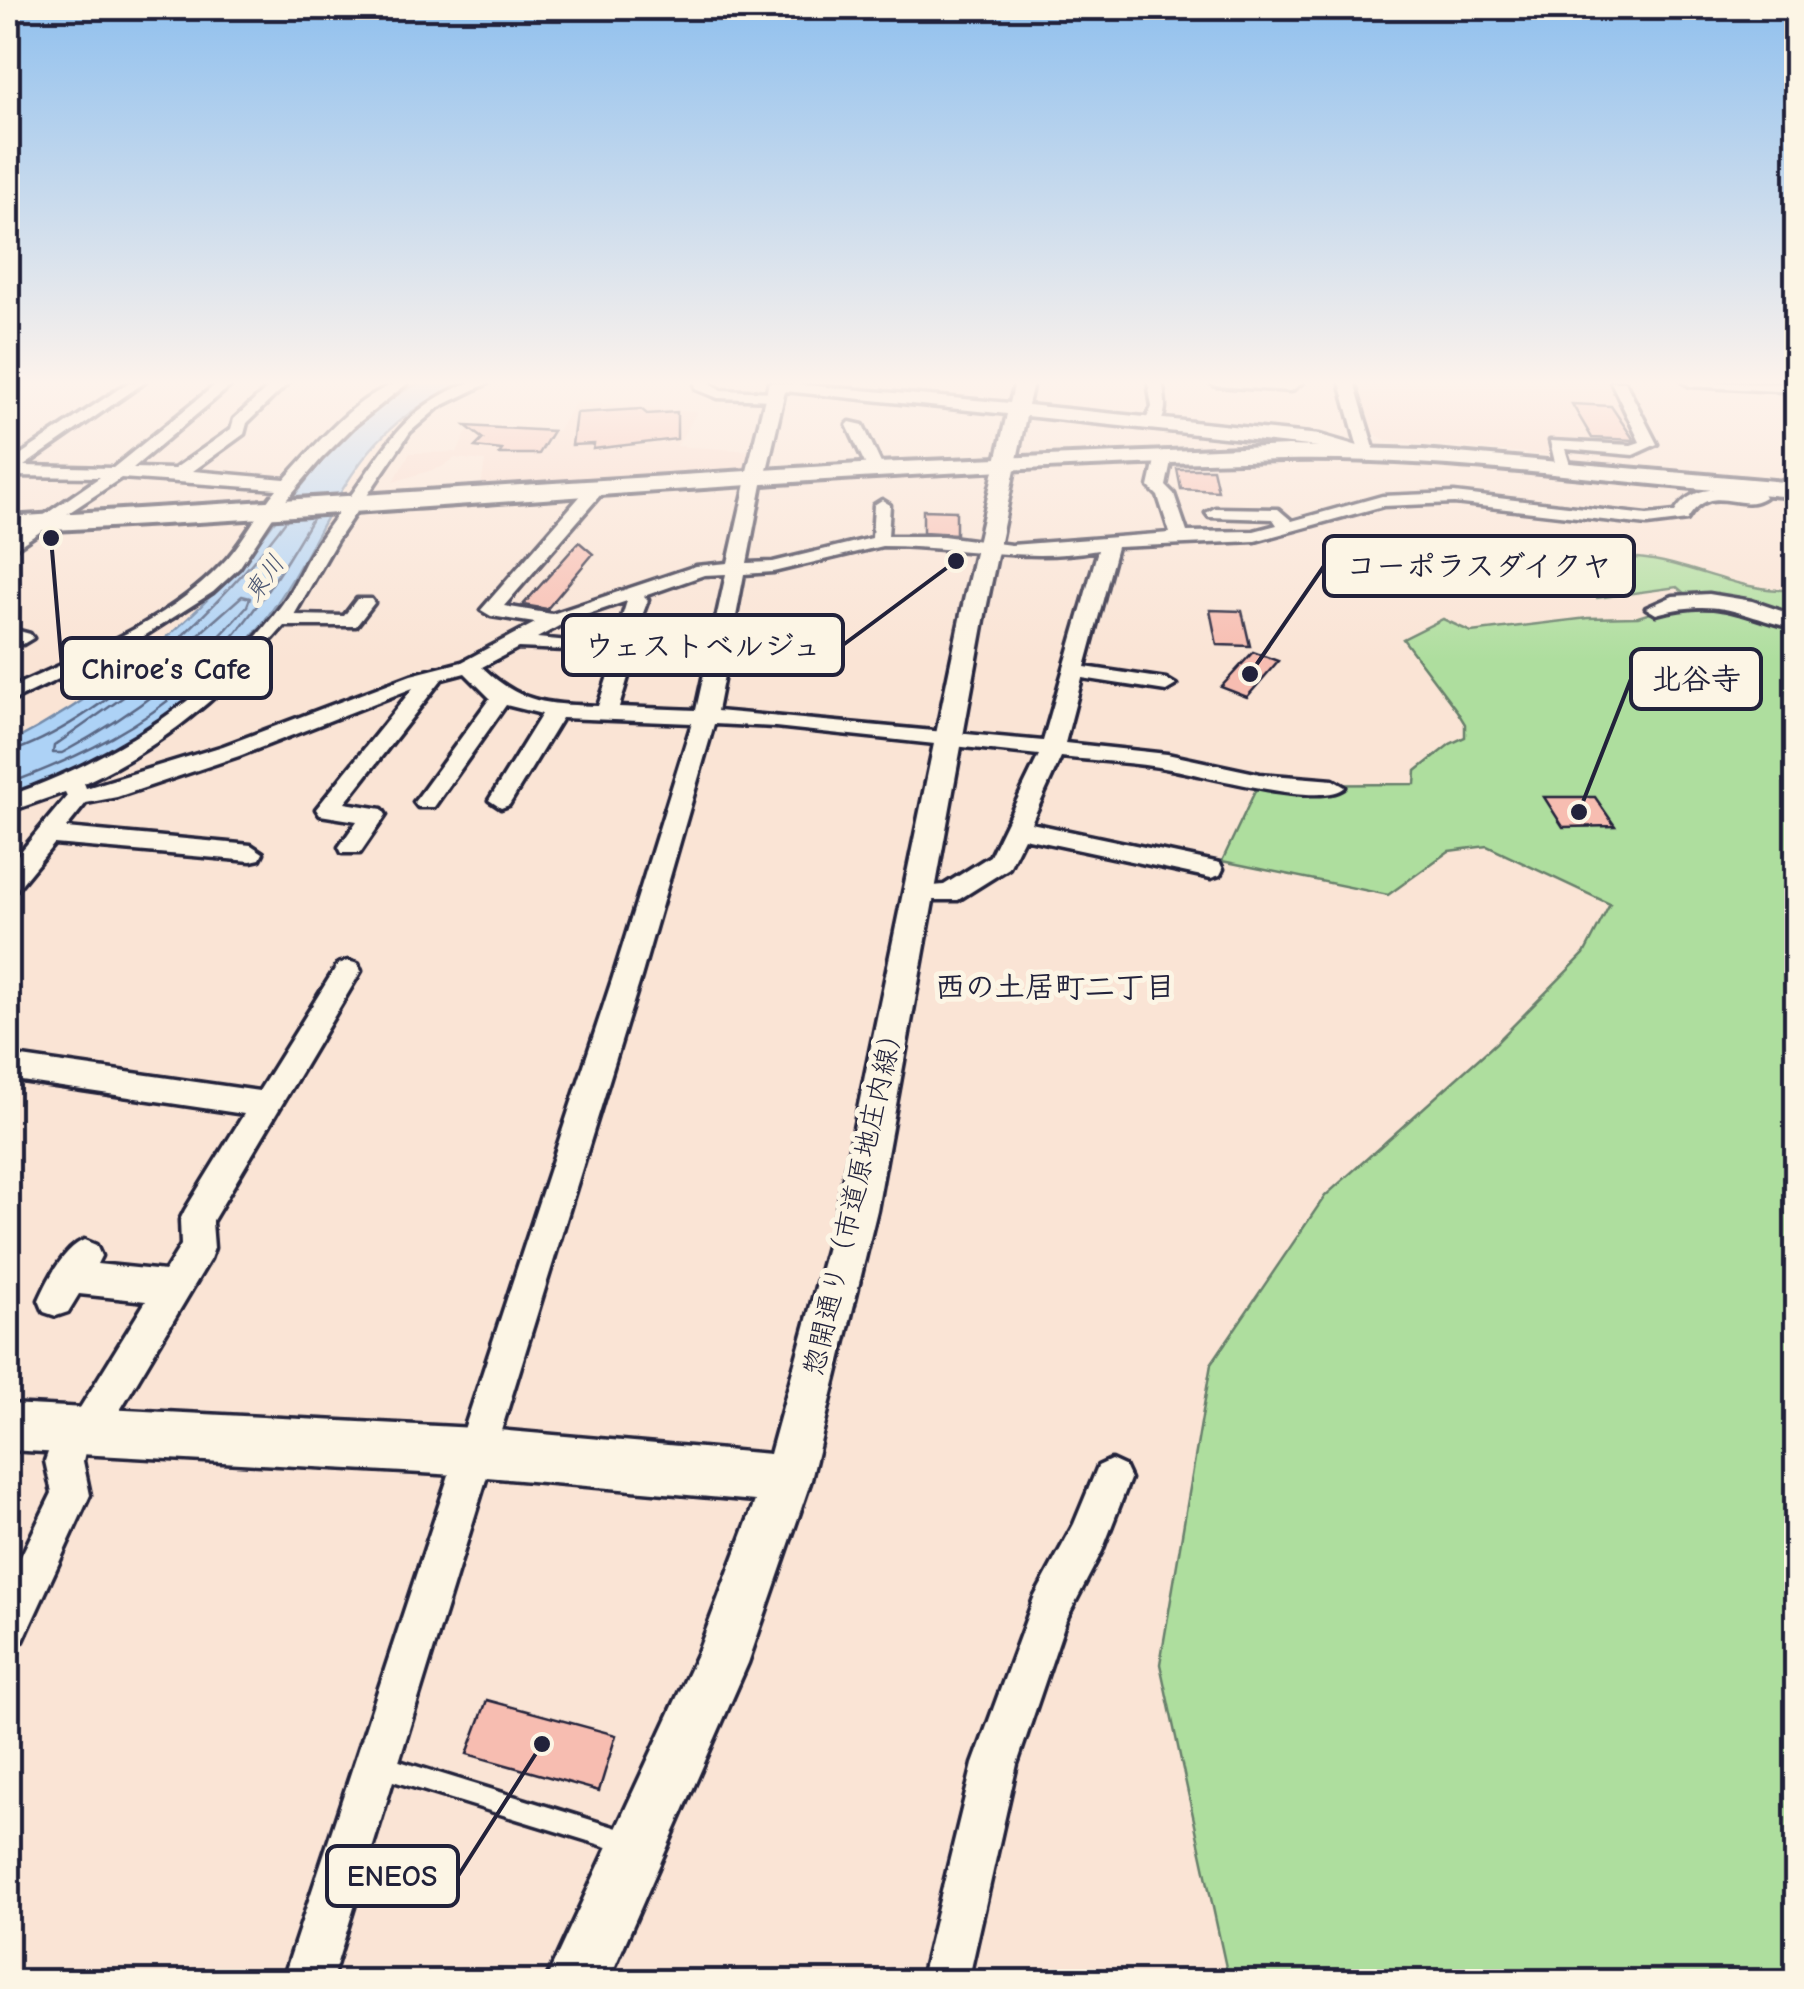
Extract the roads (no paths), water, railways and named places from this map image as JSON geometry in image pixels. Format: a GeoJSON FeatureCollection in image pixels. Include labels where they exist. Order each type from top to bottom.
{"type":"FeatureCollection","features":[{"type":"Feature","properties":{"kind":"main road"},"geometry":{"type":"LineString","coordinates":[[8,526],[802,475]]}},
{"type":"Feature","properties":{"kind":"main road"},"geometry":{"type":"LineString","coordinates":[[1634,475],[1796,490]]}},
{"type":"Feature","properties":{"kind":"street"},"geometry":{"type":"LineString","coordinates":[[8,548],[115,475]]}},
{"type":"Feature","properties":{"kind":"street"},"geometry":{"type":"LineString","coordinates":[[186,475],[292,485]]}},
{"type":"Feature","properties":{"kind":"street"},"geometry":{"type":"LineString","coordinates":[[8,697],[152,622],[205,589],[228,568],[301,475]]}},
{"type":"Feature","properties":{"kind":"street"},"geometry":{"type":"LineString","coordinates":[[8,883],[48,835],[75,789],[172,721],[288,610],[340,517],[371,475]]}},
{"type":"Feature","properties":{"kind":"street"},"geometry":{"type":"LineString","coordinates":[[306,1982],[705,717],[755,475]]}},
{"type":"Feature","properties":{"kind":"street","name":"惣開通り（市道原地庄内線）"},"geometry":{"type":"LineString","coordinates":[[576,1982],[721,1663],[787,1480],[857,1210],[1005,475]]}},
{"type":"Feature","properties":{"kind":"street"},"geometry":{"type":"LineString","coordinates":[[1160,475],[1157,487],[1166,494],[1180,538]]}},
{"type":"Feature","properties":{"kind":"street"},"geometry":{"type":"LineString","coordinates":[[8,804],[75,789],[109,792],[230,752],[388,689],[470,666],[555,620],[691,573],[773,566],[882,541],[944,541],[988,550],[1255,536],[1382,501],[1454,498],[1672,520],[1681,516],[1690,498],[1701,494],[1757,497],[1750,486]]}},
{"type":"Feature","properties":{"kind":"street"},"geometry":{"type":"LineString","coordinates":[[555,620],[491,610],[596,489]]}},
{"type":"Feature","properties":{"kind":"street"},"geometry":{"type":"LineString","coordinates":[[1201,562],[1214,537],[1215,513],[1209,494]]}},
{"type":"Feature","properties":{"kind":"street"},"geometry":{"type":"LineString","coordinates":[[882,505],[878,532],[882,541]]}},
{"type":"Feature","properties":{"kind":"street"},"geometry":{"type":"LineString","coordinates":[[1215,513],[1278,514],[1286,525]]}},
{"type":"Feature","properties":{"kind":"street"},"geometry":{"type":"LineString","coordinates":[[920,894],[949,894],[1000,862],[1049,760],[1110,542]]}},
{"type":"Feature","properties":{"kind":"street"},"geometry":{"type":"LineString","coordinates":[[628,630],[638,600],[630,594]]}},
{"type":"Feature","properties":{"kind":"street"},"geometry":{"type":"LineString","coordinates":[[1656,608],[1700,601],[1743,603],[1796,623]]}},
{"type":"Feature","properties":{"kind":"street"},"geometry":{"type":"LineString","coordinates":[[278,620],[349,622],[364,603]]}},
{"type":"Feature","properties":{"kind":"street"},"geometry":{"type":"LineString","coordinates":[[514,642],[584,647]]}},
{"type":"Feature","properties":{"kind":"street"},"geometry":{"type":"LineString","coordinates":[[720,648],[810,656]]}},
{"type":"Feature","properties":{"kind":"street"},"geometry":{"type":"LineString","coordinates":[[606,715],[622,664]]}},
{"type":"Feature","properties":{"kind":"street"},"geometry":{"type":"LineString","coordinates":[[470,666],[501,697],[555,711],[775,720],[950,737],[1167,761],[1260,781],[1332,788]]}},
{"type":"Feature","properties":{"kind":"street"},"geometry":{"type":"LineString","coordinates":[[1074,671],[1166,686]]}},
{"type":"Feature","properties":{"kind":"street"},"geometry":{"type":"LineString","coordinates":[[351,847],[374,816],[328,809],[434,676]]}},
{"type":"Feature","properties":{"kind":"street"},"geometry":{"type":"LineString","coordinates":[[426,802],[501,697]]}},
{"type":"Feature","properties":{"kind":"street"},"geometry":{"type":"LineString","coordinates":[[501,800],[555,711]]}},
{"type":"Feature","properties":{"kind":"street"},"geometry":{"type":"LineString","coordinates":[[1016,828],[1211,869]]}},
{"type":"Feature","properties":{"kind":"street"},"geometry":{"type":"LineString","coordinates":[[48,835],[251,854]]}},
{"type":"Feature","properties":{"kind":"street"},"geometry":{"type":"LineString","coordinates":[[8,1626],[72,1496],[64,1461],[198,1248],[196,1220],[348,971]]}},
{"type":"Feature","properties":{"kind":"street"},"geometry":{"type":"LineString","coordinates":[[8,1067],[266,1104]]}},
{"type":"Feature","properties":{"kind":"street"},"geometry":{"type":"LineString","coordinates":[[70,1278],[174,1288]]}},
{"type":"Feature","properties":{"kind":"street"},"geometry":{"type":"LineString","coordinates":[[8,1426],[79,1433],[475,1452],[787,1480]]}},
{"type":"Feature","properties":{"kind":"street"},"geometry":{"type":"LineString","coordinates":[[944,1982],[996,1764],[1048,1612],[1088,1538],[1111,1479]]}},
{"type":"Feature","properties":{"kind":"lane"},"geometry":{"type":"LineString","coordinates":[[374,1765],[640,1846]]}},
{"type":"Feature","properties":{"kind":"water","name":"東川"},"geometry":{"type":"Polygon","coordinates":[[[311,475],[352,475],[287,588],[262,624],[208,683],[179,708],[116,749],[8,795],[8,744],[130,667],[212,595],[311,475]]]}},
{"type":"Feature","properties":{"kind":"place","name":"Chiroe’s Cafe"},"geometry":{"type":"Point","coordinates":[51,538]}},
{"type":"Feature","properties":{"kind":"place","name":"ウェストベルジュ"},"geometry":{"type":"Point","coordinates":[956,561]}},
{"type":"Feature","properties":{"kind":"place","name":"コーポラスダイクヤ"},"geometry":{"type":"Point","coordinates":[1250,674]}},
{"type":"Feature","properties":{"kind":"place","name":"北谷寺"},"geometry":{"type":"Point","coordinates":[1579,812]}},
{"type":"Feature","properties":{"kind":"place","name":"ENEOS"},"geometry":{"type":"Point","coordinates":[542,1744]}},
{"type":"Feature","properties":{"kind":"district","name":"西の土居町二丁目"},"geometry":{"type":"Point","coordinates":[1055,987]}}]}
